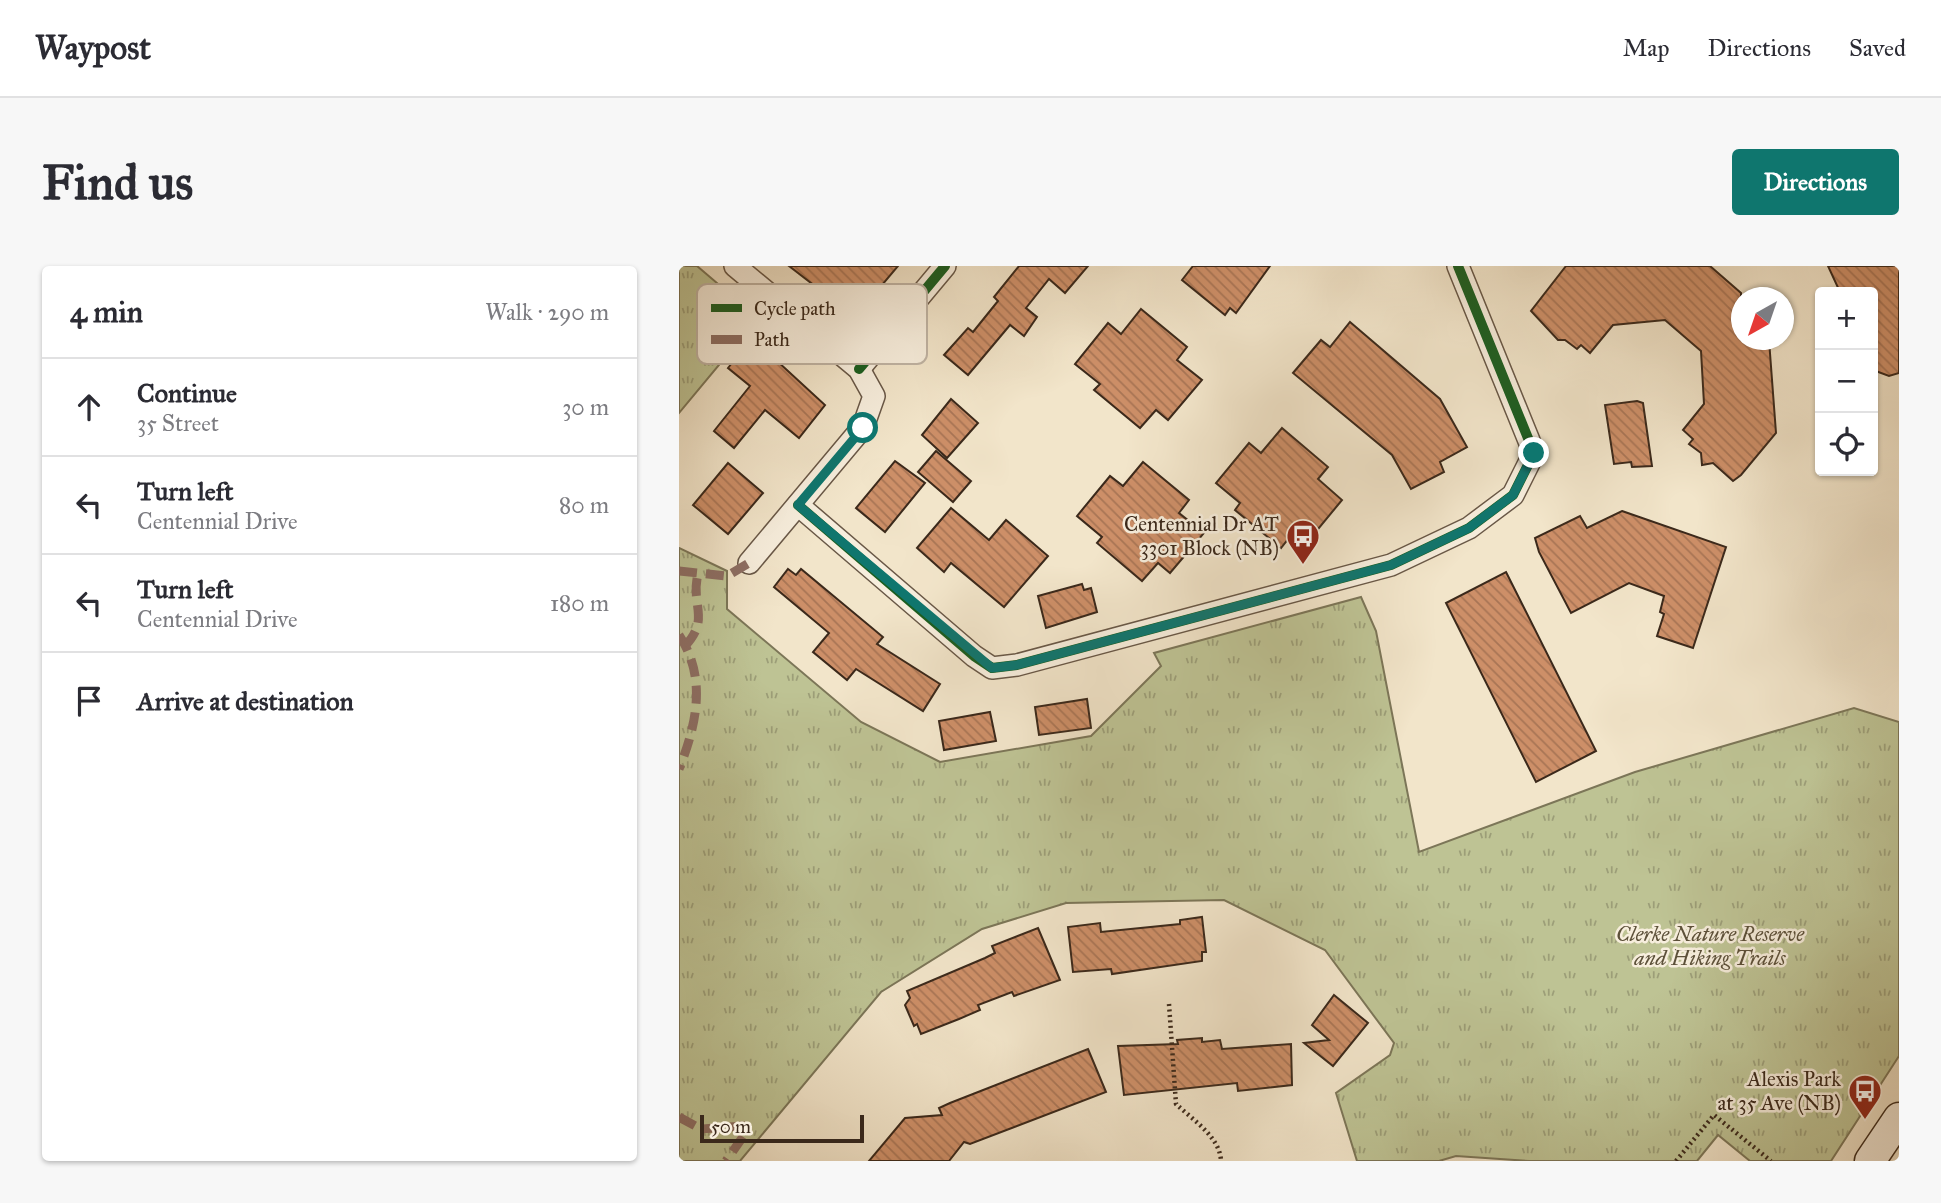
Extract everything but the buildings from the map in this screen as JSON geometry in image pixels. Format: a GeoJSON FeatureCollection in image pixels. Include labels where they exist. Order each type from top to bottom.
{"type":"FeatureCollection","features":[{"type":"Feature","properties":{"kind":"street"},"geometry":{"type":"LineString","coordinates":[[735,266],[757,284]]}},
{"type":"Feature","properties":{"kind":"street"},"geometry":{"type":"LineString","coordinates":[[927,288],[945,266]]}},
{"type":"Feature","properties":{"kind":"street"},"geometry":{"type":"LineString","coordinates":[[798,505],[992,668],[1043,658],[1391,565],[1469,528],[1513,495],[1534,453],[1458,266]]}},
{"type":"Feature","properties":{"kind":"street"},"geometry":{"type":"LineString","coordinates":[[749,563],[863,428],[874,396],[859,369],[853,364]]}},
{"type":"Feature","properties":{"kind":"street"},"geometry":{"type":"LineString","coordinates":[[859,369],[863,364]]}},
{"type":"Feature","properties":{"kind":"street"},"geometry":{"type":"LineString","coordinates":[[1874,1159],[1899,1118]]}},
{"type":"Feature","properties":{"kind":"path"},"geometry":{"type":"LineString","coordinates":[[1170,1004],[1176,1104],[1216,1141],[1221,1150],[1221,1161]]}},
{"type":"Feature","properties":{"kind":"path"},"geometry":{"type":"LineString","coordinates":[[1676,1161],[1714,1115],[1771,1161]]}},
{"type":"Feature","properties":{"kind":"green space"},"geometry":{"type":"Polygon","coordinates":[[[679,266],[697,266],[718,284],[697,284],[697,364],[720,364],[679,413],[679,266]]]}},
{"type":"Feature","properties":{"kind":"green space","name":"Clerke Nature Reserve and Hiking Trails"},"geometry":{"type":"Polygon","coordinates":[[[679,548],[727,571],[727,609],[861,722],[940,762],[1091,736],[1161,666],[1154,653],[1361,597],[1376,631],[1419,852],[1635,772],[1854,708],[1899,722],[1899,1056],[1831,1161],[1750,1161],[1718,1135],[1697,1161],[1529,1161],[1456,1156],[1439,1161],[1357,1161],[1336,1093],[1390,1055],[1394,1043],[1325,950],[1224,900],[1066,903],[982,929],[881,992],[740,1161],[679,1161],[679,548]]]}},
{"type":"Feature","properties":{"kind":"marked path"},"geometry":{"type":"LineString","coordinates":[[679,571],[727,576],[749,563]]}},
{"type":"Feature","properties":{"kind":"marked path"},"geometry":{"type":"LineString","coordinates":[[685,646],[697,627],[698,574]]}},
{"type":"Feature","properties":{"kind":"marked path"},"geometry":{"type":"LineString","coordinates":[[679,635],[688,651],[696,684],[691,735],[679,769]]}},
{"type":"Feature","properties":{"kind":"marked path"},"geometry":{"type":"LineString","coordinates":[[679,1117],[701,1129],[744,1126],[747,1131],[726,1161]]}},
{"type":"Feature","properties":{"kind":"cycle path"},"geometry":{"type":"LineString","coordinates":[[927,288],[945,266]]}},
{"type":"Feature","properties":{"kind":"cycle path"},"geometry":{"type":"LineString","coordinates":[[798,505],[974,656],[992,668],[1017,665],[1391,565],[1469,528],[1513,495],[1534,453],[1458,266]]}},
{"type":"Feature","properties":{"kind":"cycle path"},"geometry":{"type":"LineString","coordinates":[[859,369],[863,364]]}},
{"type":"Feature","properties":{"kind":"place","name":"Centennial Dr AT 3301 Block (NB)"},"geometry":{"type":"Point","coordinates":[1303,566]}},
{"type":"Feature","properties":{"kind":"place","name":"Alexis Park at 35 Ave (NB)"},"geometry":{"type":"Point","coordinates":[1865,1121]}},
{"type":"Feature","properties":{"kind":"route"},"geometry":{"type":"LineString","coordinates":[[863,428],[798,505],[974,656],[992,668],[1017,665],[1391,565],[1469,528],[1513,495],[1534,453]]}}]}
